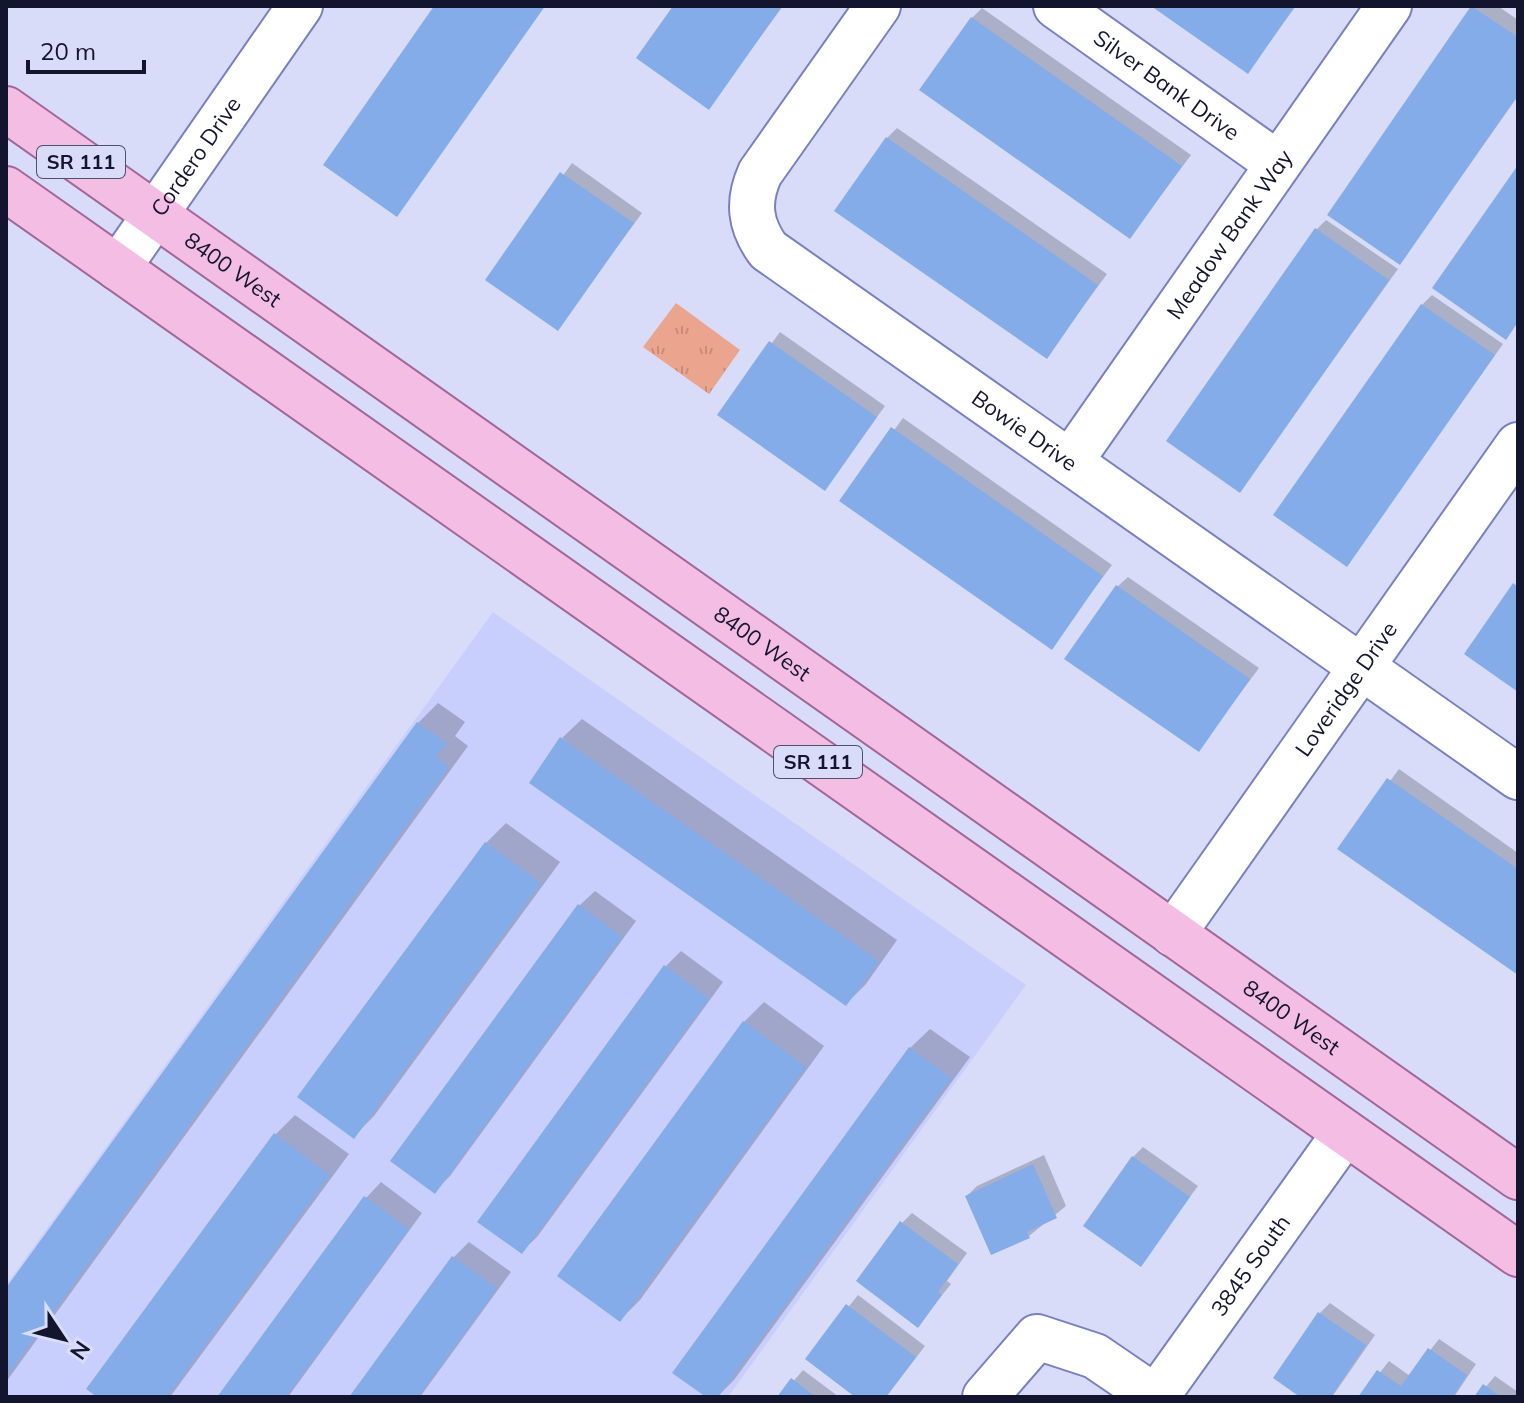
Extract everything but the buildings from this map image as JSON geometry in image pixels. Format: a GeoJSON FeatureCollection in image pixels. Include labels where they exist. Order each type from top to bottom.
{"type":"FeatureCollection","features":[{"type":"Feature","properties":{"kind":"main road","name":"8400 West"},"geometry":{"type":"LineString","coordinates":[[6,109],[1518,1177]]}},
{"type":"Feature","properties":{"kind":"main road","name":"SR 111"},"geometry":{"type":"LineString","coordinates":[[6,189],[1518,1254]]}},
{"type":"Feature","properties":{"kind":"street","name":"Cordero Drive"},"geometry":{"type":"LineString","coordinates":[[118,268],[300,6]]}},
{"type":"Feature","properties":{"kind":"street","name":"Bowie Drive"},"geometry":{"type":"LineString","coordinates":[[878,6],[760,173],[751,203],[758,236],[783,262],[1518,777]]}},
{"type":"Feature","properties":{"kind":"street","name":"Silver Bank Drive"},"geometry":{"type":"LineString","coordinates":[[1056,6],[1278,164]]}},
{"type":"Feature","properties":{"kind":"street","name":"Meadow Bank Way"},"geometry":{"type":"LineString","coordinates":[[1070,462],[1389,6]]}},
{"type":"Feature","properties":{"kind":"street","name":"Loveridge Drive"},"geometry":{"type":"LineString","coordinates":[[1173,934],[1518,445]]}},
{"type":"Feature","properties":{"kind":"street","name":"3845 South"},"geometry":{"type":"LineString","coordinates":[[1156,1397],[1345,1133]]}},
{"type":"Feature","properties":{"kind":"street"},"geometry":{"type":"LineString","coordinates":[[985,1397],[1037,1337],[1095,1356],[1156,1397]]}},
{"type":"Feature","properties":{"kind":"shaded area"},"geometry":{"type":"Polygon","coordinates":[[[493,612],[1026,985],[728,1397],[6,1397],[6,1285],[493,612]]]}},
{"type":"Feature","properties":{"kind":"green space"},"geometry":{"type":"Polygon","coordinates":[[[676,303],[740,350],[709,394],[643,347],[676,303]]]}}]}
